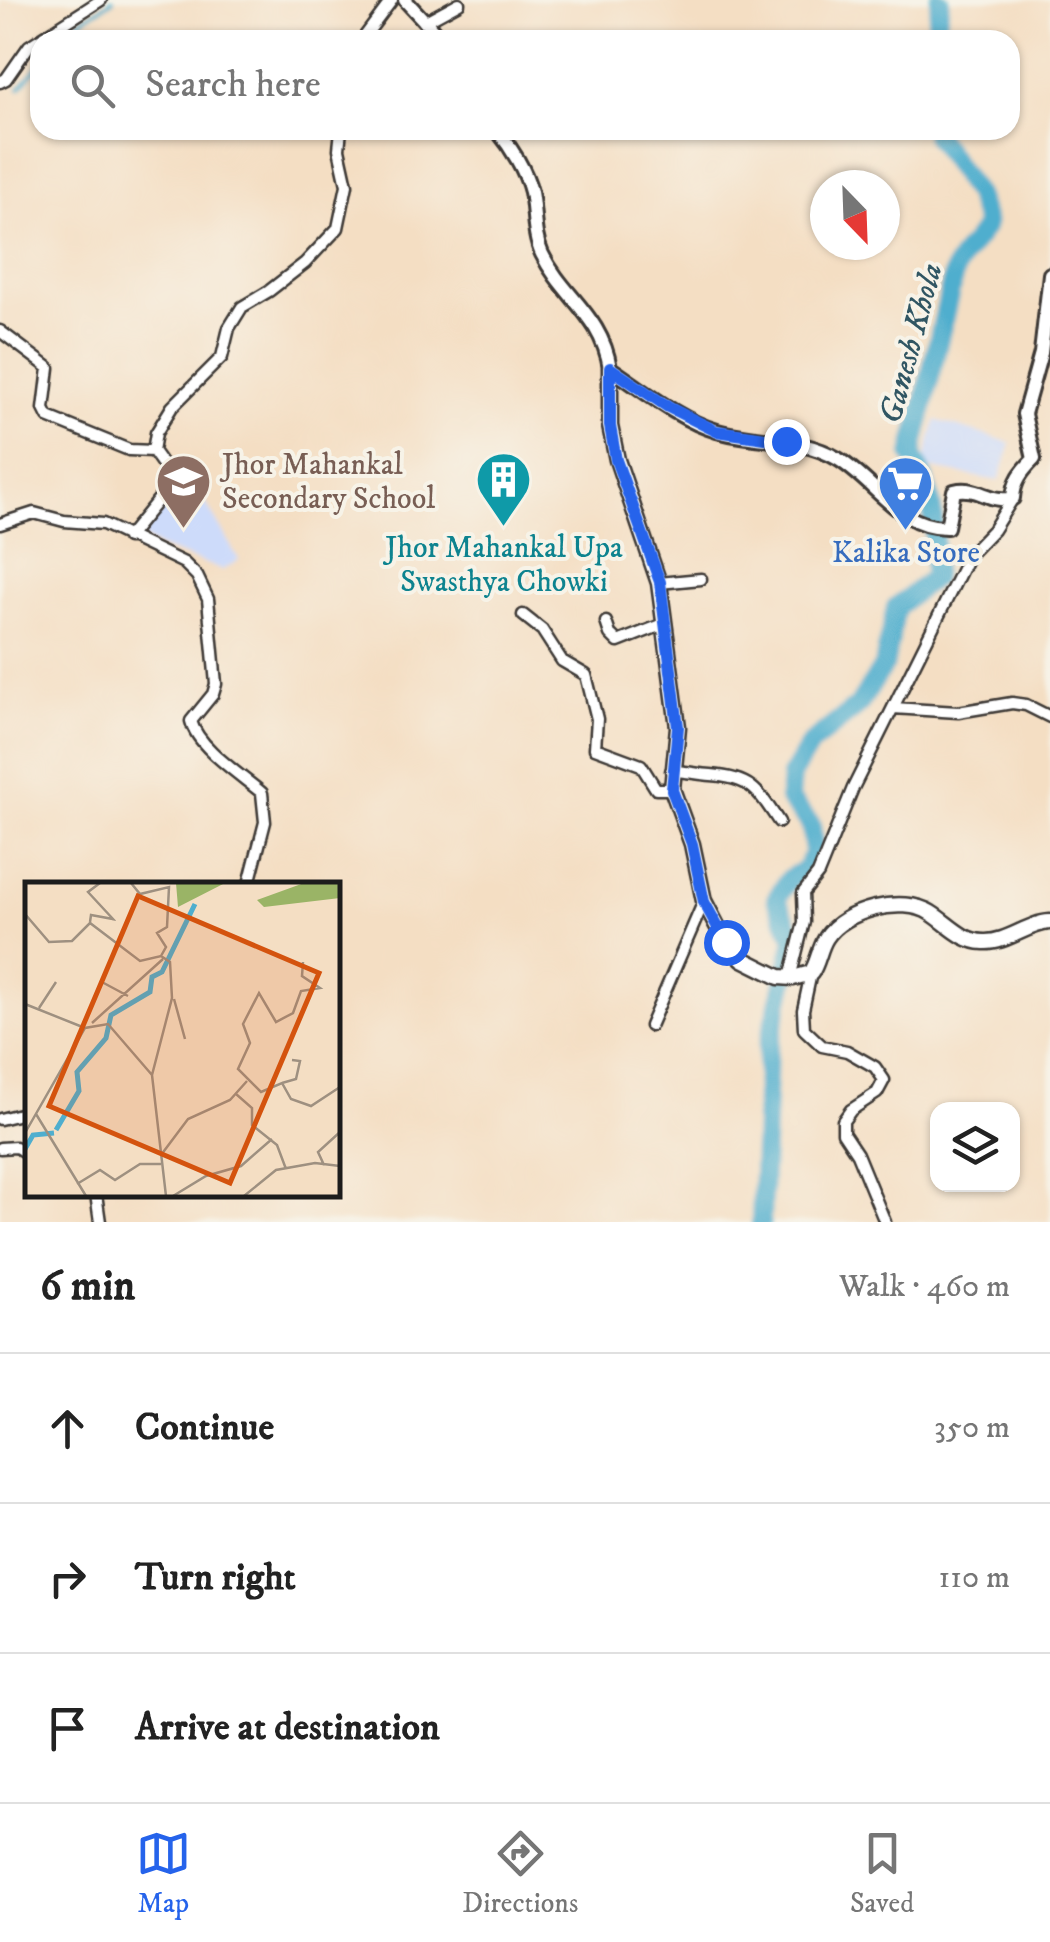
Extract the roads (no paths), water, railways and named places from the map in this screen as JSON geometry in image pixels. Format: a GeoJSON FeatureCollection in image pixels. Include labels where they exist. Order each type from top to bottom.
{"type":"FeatureCollection","features":[{"type":"Feature","properties":{"kind":"main road"},"geometry":{"type":"LineString","coordinates":[[610,368],[610,426],[616,460],[660,582],[678,727],[672,790],[692,844],[704,902],[726,942],[755,967],[785,978],[810,974],[826,938],[835,928],[864,912],[889,906],[923,908],[958,934],[984,942],[1050,922]]}},
{"type":"Feature","properties":{"kind":"street"},"geometry":{"type":"LineString","coordinates":[[53,30],[101,0]]}},
{"type":"Feature","properties":{"kind":"street"},"geometry":{"type":"LineString","coordinates":[[370,30],[392,0]]}},
{"type":"Feature","properties":{"kind":"street"},"geometry":{"type":"LineString","coordinates":[[405,0],[432,30]]}},
{"type":"Feature","properties":{"kind":"street"},"geometry":{"type":"LineString","coordinates":[[424,22],[459,3]]}},
{"type":"Feature","properties":{"kind":"street"},"geometry":{"type":"LineString","coordinates":[[0,82],[30,45]]}},
{"type":"Feature","properties":{"kind":"street"},"geometry":{"type":"LineString","coordinates":[[126,538],[167,489],[170,476],[153,452],[156,433],[172,407],[222,357],[228,328],[242,307],[305,263],[338,228],[346,185],[340,140]]}},
{"type":"Feature","properties":{"kind":"street"},"geometry":{"type":"LineString","coordinates":[[504,140],[530,188],[540,252],[585,309],[602,338],[610,368],[668,407],[716,431],[786,441],[836,458],[900,514],[929,528],[947,528],[954,491],[970,488],[1000,501],[1012,498]]}},
{"type":"Feature","properties":{"kind":"street"},"geometry":{"type":"LineString","coordinates":[[1034,459],[1024,414],[1041,353],[1050,274]]}},
{"type":"Feature","properties":{"kind":"street"},"geometry":{"type":"LineString","coordinates":[[0,331],[48,368],[44,410],[48,416],[129,450],[153,452]]}},
{"type":"Feature","properties":{"kind":"street"},"geometry":{"type":"LineString","coordinates":[[785,978],[804,922],[803,893],[818,874],[853,788],[969,555],[993,530],[1012,498],[1021,472],[1034,459],[1050,460]]}},
{"type":"Feature","properties":{"kind":"street"},"geometry":{"type":"LineString","coordinates":[[0,524],[34,512],[64,521],[104,524],[184,563],[198,576],[208,599],[216,684],[214,694],[191,721],[197,735],[226,766],[262,792],[266,822],[250,882]]}},
{"type":"Feature","properties":{"kind":"street"},"geometry":{"type":"LineString","coordinates":[[660,582],[702,579]]}},
{"type":"Feature","properties":{"kind":"street"},"geometry":{"type":"LineString","coordinates":[[523,615],[542,630],[562,660],[586,675],[596,719],[595,748],[641,764],[656,789],[672,790]]}},
{"type":"Feature","properties":{"kind":"street"},"geometry":{"type":"LineString","coordinates":[[606,622],[618,642],[664,624]]}},
{"type":"Feature","properties":{"kind":"street"},"geometry":{"type":"LineString","coordinates":[[893,708],[958,712],[1012,703],[1026,704],[1050,718]]}},
{"type":"Feature","properties":{"kind":"street"},"geometry":{"type":"LineString","coordinates":[[671,771],[744,780],[759,792],[780,822]]}},
{"type":"Feature","properties":{"kind":"street"},"geometry":{"type":"LineString","coordinates":[[650,1026],[704,902]]}},
{"type":"Feature","properties":{"kind":"street"},"geometry":{"type":"LineString","coordinates":[[810,974],[803,1010],[804,1029],[822,1046],[846,1051],[875,1067],[884,1080],[877,1093],[843,1121],[843,1133],[857,1154],[885,1222]]}},
{"type":"Feature","properties":{"kind":"street"},"geometry":{"type":"LineString","coordinates":[[0,1119],[25,1113]]}},
{"type":"Feature","properties":{"kind":"street"},"geometry":{"type":"LineString","coordinates":[[0,1148],[16,1147],[25,1152]]}},
{"type":"Feature","properties":{"kind":"street"},"geometry":{"type":"LineString","coordinates":[[96,1197],[100,1222]]}},
{"type":"Feature","properties":{"kind":"waterway"},"geometry":{"type":"LineString","coordinates":[[70,30],[113,0]]}},
{"type":"Feature","properties":{"kind":"waterway","name":"Ganesh Khola"},"geometry":{"type":"LineString","coordinates":[[936,30],[940,0]]}},
{"type":"Feature","properties":{"kind":"waterway"},"geometry":{"type":"LineString","coordinates":[[20,88],[30,76]]}},
{"type":"Feature","properties":{"kind":"waterway","name":"Ganesh Khola"},"geometry":{"type":"LineString","coordinates":[[761,1222],[768,1048],[795,939],[776,899],[790,878],[806,870],[814,853],[811,825],[789,799],[791,776],[810,744],[858,706],[884,665],[896,607],[933,578],[933,514],[926,484],[912,455],[954,273],[986,224],[976,195],[938,140]]}},
{"type":"Feature","properties":{"kind":"place","name":"Jhor Mahankal Upa Swasthya Chowki"},"geometry":{"type":"Point","coordinates":[504,528]}},
{"type":"Feature","properties":{"kind":"place","name":"Jhor Mahankal Secondary School"},"geometry":{"type":"Point","coordinates":[183,530]}},
{"type":"Feature","properties":{"kind":"place","name":"Kalika Store"},"geometry":{"type":"Point","coordinates":[906,533]}}]}
